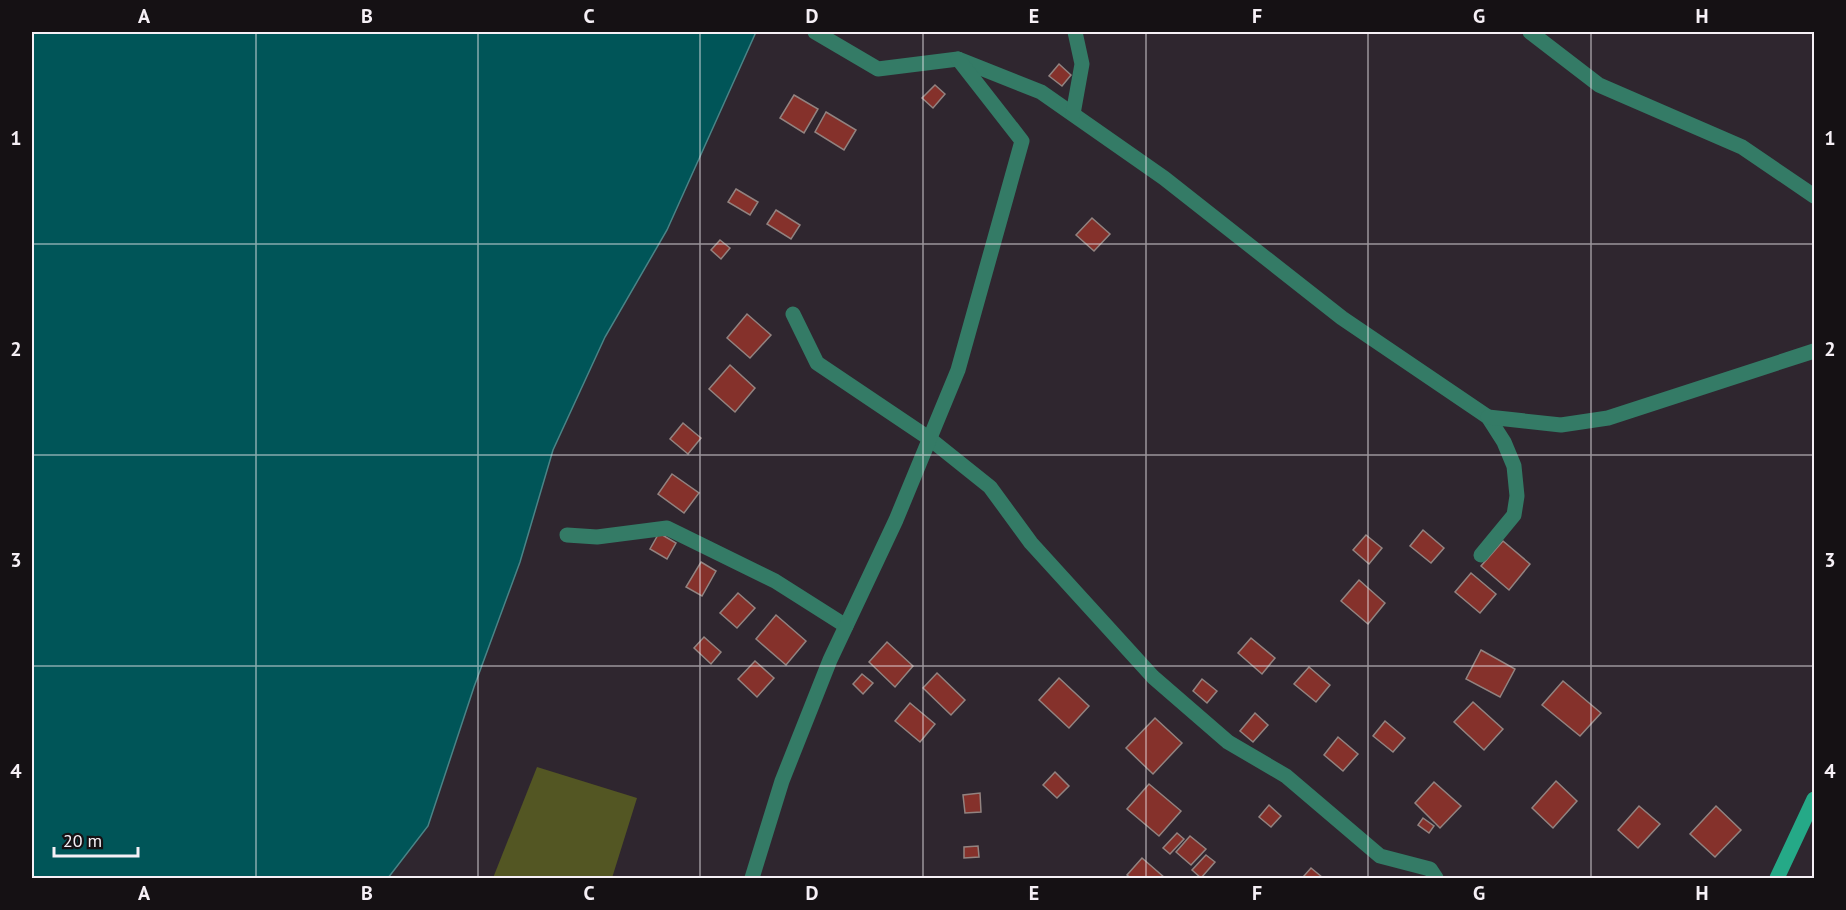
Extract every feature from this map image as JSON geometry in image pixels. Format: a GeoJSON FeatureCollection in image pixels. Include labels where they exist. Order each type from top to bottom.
{"type":"FeatureCollection","features":[{"type":"Feature","properties":{"kind":"main road"},"geometry":{"type":"LineString","coordinates":[[1777,879],[1815,800]]}},
{"type":"Feature","properties":{"kind":"street"},"geometry":{"type":"LineString","coordinates":[[815,32],[878,69],[958,59],[1041,92],[1164,178],[1341,318],[1488,417],[1504,442],[1514,466],[1517,496],[1514,515],[1481,555]]}},
{"type":"Feature","properties":{"kind":"street"},"geometry":{"type":"LineString","coordinates":[[1073,114],[1082,64],[1076,32]]}},
{"type":"Feature","properties":{"kind":"street"},"geometry":{"type":"LineString","coordinates":[[1530,32],[1599,85],[1742,147],[1815,196]]}},
{"type":"Feature","properties":{"kind":"street"},"geometry":{"type":"LineString","coordinates":[[752,879],[782,781],[846,626],[896,520],[958,370],[1022,141],[958,59]]}},
{"type":"Feature","properties":{"kind":"street"},"geometry":{"type":"LineString","coordinates":[[793,314],[817,363],[930,439],[990,487],[1031,543],[1153,677],[1170,692],[1228,742],[1286,776],[1380,856],[1430,869],[1436,879]]}},
{"type":"Feature","properties":{"kind":"street"},"geometry":{"type":"LineString","coordinates":[[1488,417],[1561,425],[1608,418],[1815,351]]}},
{"type":"Feature","properties":{"kind":"street"},"geometry":{"type":"LineString","coordinates":[[567,535],[597,537],[667,528],[775,581],[846,626]]}},
{"type":"Feature","properties":{"kind":"green space"},"geometry":{"type":"Polygon","coordinates":[[[537,767],[637,798],[612,878],[493,878],[537,767]]]}},
{"type":"Feature","properties":{"kind":"water"},"geometry":{"type":"Polygon","coordinates":[[[32,32],[756,32],[667,230],[605,337],[553,450],[520,562],[474,687],[428,826],[388,878],[32,878],[32,32]]]}},
{"type":"Feature","properties":{"kind":"building"},"geometry":{"type":"Polygon","coordinates":[[[1059,64],[1071,75],[1062,86],[1049,76],[1059,64]]]}},
{"type":"Feature","properties":{"kind":"building"},"geometry":{"type":"Polygon","coordinates":[[[935,85],[945,94],[933,108],[922,98],[935,85]]]}},
{"type":"Feature","properties":{"kind":"building"},"geometry":{"type":"Polygon","coordinates":[[[794,95],[818,109],[804,133],[780,118],[794,95]]]}},
{"type":"Feature","properties":{"kind":"building"},"geometry":{"type":"Polygon","coordinates":[[[826,112],[856,130],[844,150],[815,132],[826,112]]]}},
{"type":"Feature","properties":{"kind":"building"},"geometry":{"type":"Polygon","coordinates":[[[736,189],[758,202],[750,215],[728,202],[736,189]]]}},
{"type":"Feature","properties":{"kind":"building"},"geometry":{"type":"Polygon","coordinates":[[[776,210],[800,225],[791,239],[767,224],[776,210]]]}},
{"type":"Feature","properties":{"kind":"building"},"geometry":{"type":"Polygon","coordinates":[[[1092,218],[1110,234],[1094,251],[1076,235],[1092,218]]]}},
{"type":"Feature","properties":{"kind":"building"},"geometry":{"type":"Polygon","coordinates":[[[720,240],[730,248],[721,259],[711,250],[720,240]]]}},
{"type":"Feature","properties":{"kind":"building"},"geometry":{"type":"Polygon","coordinates":[[[747,314],[771,335],[750,358],[727,338],[747,314]]]}},
{"type":"Feature","properties":{"kind":"building"},"geometry":{"type":"Polygon","coordinates":[[[730,365],[755,388],[735,412],[709,389],[730,365]]]}},
{"type":"Feature","properties":{"kind":"building"},"geometry":{"type":"Polygon","coordinates":[[[683,423],[701,438],[688,454],[670,439],[683,423]]]}},
{"type":"Feature","properties":{"kind":"building"},"geometry":{"type":"Polygon","coordinates":[[[672,474],[699,493],[684,513],[658,494],[672,474]]]}},
{"type":"Feature","properties":{"kind":"building"},"geometry":{"type":"Polygon","coordinates":[[[1423,530],[1444,548],[1431,563],[1410,546],[1423,530]]]}},
{"type":"Feature","properties":{"kind":"building"},"geometry":{"type":"Polygon","coordinates":[[[659,533],[676,543],[667,559],[650,549],[659,533]]]}},
{"type":"Feature","properties":{"kind":"building"},"geometry":{"type":"Polygon","coordinates":[[[1366,535],[1382,548],[1369,564],[1353,550],[1366,535]]]}},
{"type":"Feature","properties":{"kind":"building"},"geometry":{"type":"Polygon","coordinates":[[[1503,541],[1530,564],[1509,590],[1481,566],[1503,541]]]}},
{"type":"Feature","properties":{"kind":"building"},"geometry":{"type":"Polygon","coordinates":[[[701,562],[716,571],[702,596],[686,587],[701,562]]]}},
{"type":"Feature","properties":{"kind":"building"},"geometry":{"type":"Polygon","coordinates":[[[1471,573],[1496,594],[1480,613],[1455,592],[1471,573]]]}},
{"type":"Feature","properties":{"kind":"building"},"geometry":{"type":"Polygon","coordinates":[[[1359,580],[1385,603],[1368,624],[1341,601],[1359,580]]]}},
{"type":"Feature","properties":{"kind":"building"},"geometry":{"type":"Polygon","coordinates":[[[738,593],[755,608],[737,628],[720,613],[738,593]]]}},
{"type":"Feature","properties":{"kind":"building"},"geometry":{"type":"Polygon","coordinates":[[[776,615],[806,641],[786,665],[756,639],[776,615]]]}},
{"type":"Feature","properties":{"kind":"building"},"geometry":{"type":"Polygon","coordinates":[[[704,637],[721,652],[711,664],[694,648],[704,637]]]}},
{"type":"Feature","properties":{"kind":"building"},"geometry":{"type":"Polygon","coordinates":[[[1251,638],[1275,658],[1262,674],[1238,653],[1251,638]]]}},
{"type":"Feature","properties":{"kind":"building"},"geometry":{"type":"Polygon","coordinates":[[[887,642],[913,666],[895,687],[869,662],[887,642]]]}},
{"type":"Feature","properties":{"kind":"building"},"geometry":{"type":"Polygon","coordinates":[[[1481,650],[1515,669],[1500,697],[1466,679],[1481,650]]]}},
{"type":"Feature","properties":{"kind":"building"},"geometry":{"type":"Polygon","coordinates":[[[755,661],[774,678],[757,697],[738,679],[755,661]]]}},
{"type":"Feature","properties":{"kind":"building"},"geometry":{"type":"Polygon","coordinates":[[[1309,667],[1330,685],[1316,702],[1294,684],[1309,667]]]}},
{"type":"Feature","properties":{"kind":"building"},"geometry":{"type":"Polygon","coordinates":[[[937,673],[965,700],[951,715],[923,688],[937,673]]]}},
{"type":"Feature","properties":{"kind":"building"},"geometry":{"type":"Polygon","coordinates":[[[862,674],[873,683],[863,694],[853,684],[862,674]]]}},
{"type":"Feature","properties":{"kind":"building"},"geometry":{"type":"Polygon","coordinates":[[[1059,678],[1089,706],[1069,728],[1039,700],[1059,678]]]}},
{"type":"Feature","properties":{"kind":"building"},"geometry":{"type":"Polygon","coordinates":[[[1202,679],[1217,691],[1207,703],[1193,691],[1202,679]]]}},
{"type":"Feature","properties":{"kind":"building"},"geometry":{"type":"Polygon","coordinates":[[[1563,681],[1601,713],[1580,736],[1542,705],[1563,681]]]}},
{"type":"Feature","properties":{"kind":"building"},"geometry":{"type":"Polygon","coordinates":[[[1473,702],[1503,729],[1484,750],[1454,722],[1473,702]]]}},
{"type":"Feature","properties":{"kind":"building"},"geometry":{"type":"Polygon","coordinates":[[[910,703],[935,724],[920,742],[895,721],[910,703]]]}},
{"type":"Feature","properties":{"kind":"building"},"geometry":{"type":"Polygon","coordinates":[[[1255,713],[1268,725],[1253,742],[1240,731],[1255,713]]]}},
{"type":"Feature","properties":{"kind":"building"},"geometry":{"type":"Polygon","coordinates":[[[1155,718],[1182,743],[1153,774],[1126,748],[1155,718]]]}},
{"type":"Feature","properties":{"kind":"building"},"geometry":{"type":"Polygon","coordinates":[[[1385,721],[1405,738],[1393,752],[1373,736],[1385,721]]]}},
{"type":"Feature","properties":{"kind":"building"},"geometry":{"type":"Polygon","coordinates":[[[1338,737],[1358,754],[1343,771],[1324,755],[1338,737]]]}},
{"type":"Feature","properties":{"kind":"building"},"geometry":{"type":"Polygon","coordinates":[[[1055,772],[1069,786],[1057,798],[1043,785],[1055,772]]]}},
{"type":"Feature","properties":{"kind":"building"},"geometry":{"type":"Polygon","coordinates":[[[1556,781],[1577,801],[1553,828],[1532,808],[1556,781]]]}},
{"type":"Feature","properties":{"kind":"building"},"geometry":{"type":"Polygon","coordinates":[[[1434,782],[1461,806],[1440,828],[1415,803],[1434,782]]]}},
{"type":"Feature","properties":{"kind":"building"},"geometry":{"type":"Polygon","coordinates":[[[1149,784],[1181,811],[1159,836],[1127,809],[1149,784]]]}},
{"type":"Feature","properties":{"kind":"building"},"geometry":{"type":"Polygon","coordinates":[[[980,793],[981,812],[965,813],[963,795],[980,793]]]}},
{"type":"Feature","properties":{"kind":"building"},"geometry":{"type":"Polygon","coordinates":[[[1269,805],[1281,816],[1271,827],[1259,817],[1269,805]]]}},
{"type":"Feature","properties":{"kind":"building"},"geometry":{"type":"Polygon","coordinates":[[[1639,806],[1660,824],[1638,848],[1618,830],[1639,806]]]}},
{"type":"Feature","properties":{"kind":"building"},"geometry":{"type":"Polygon","coordinates":[[[1716,806],[1741,830],[1715,857],[1690,834],[1716,806]]]}},
{"type":"Feature","properties":{"kind":"building"},"geometry":{"type":"Polygon","coordinates":[[[1423,818],[1434,826],[1429,833],[1418,825],[1423,818]]]}},
{"type":"Feature","properties":{"kind":"building"},"geometry":{"type":"Polygon","coordinates":[[[1177,833],[1184,839],[1170,854],[1163,848],[1177,833]]]}},
{"type":"Feature","properties":{"kind":"building"},"geometry":{"type":"Polygon","coordinates":[[[1190,836],[1206,849],[1191,865],[1176,852],[1190,836]]]}},
{"type":"Feature","properties":{"kind":"building"},"geometry":{"type":"Polygon","coordinates":[[[978,846],[979,857],[964,858],[964,847],[978,846]]]}},
{"type":"Feature","properties":{"kind":"building"},"geometry":{"type":"Polygon","coordinates":[[[1206,855],[1215,862],[1201,878],[1192,870],[1206,855]]]}},
{"type":"Feature","properties":{"kind":"building"},"geometry":{"type":"Polygon","coordinates":[[[1142,858],[1165,878],[1131,878],[1127,875],[1142,858]]]}},
{"type":"Feature","properties":{"kind":"building"},"geometry":{"type":"Polygon","coordinates":[[[1311,868],[1322,877],[1303,877],[1311,868]]]}}]}
